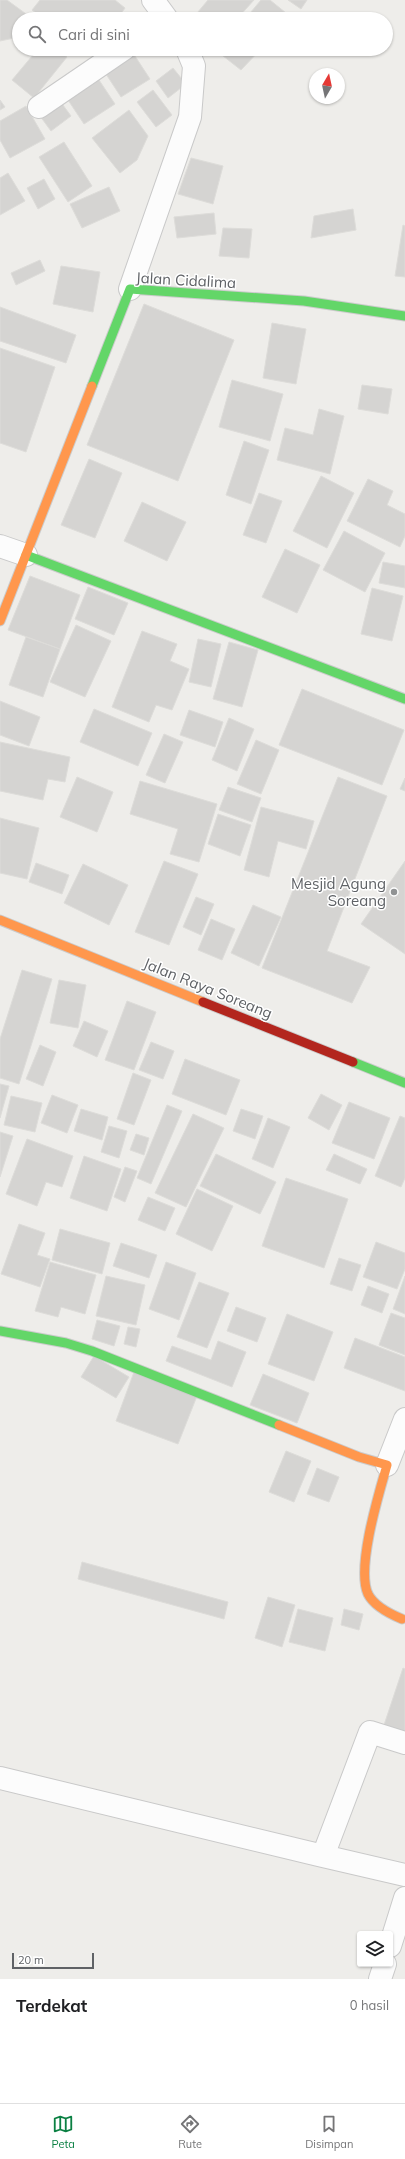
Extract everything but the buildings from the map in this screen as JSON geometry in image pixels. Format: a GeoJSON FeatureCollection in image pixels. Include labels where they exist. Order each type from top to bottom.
{"type":"FeatureCollection","features":[{"type":"Feature","properties":{"kind":"main road","name":"Jalan Cidalima"},"geometry":{"type":"LineString","coordinates":[[0,621],[130,289],[304,301],[405,316]]}},
{"type":"Feature","properties":{"kind":"main road"},"geometry":{"type":"LineString","coordinates":[[26,555],[405,699]]}},
{"type":"Feature","properties":{"kind":"main road","name":"Jalan Raya Soreang"},"geometry":{"type":"LineString","coordinates":[[0,920],[405,1082]]}},
{"type":"Feature","properties":{"kind":"main road"},"geometry":{"type":"LineString","coordinates":[[0,1331],[66,1343],[92,1351],[359,1457],[387,1464],[372,1523],[364,1580],[368,1593],[376,1603],[383,1610],[402,1619]]}},
{"type":"Feature","properties":{"kind":"street"},"geometry":{"type":"LineString","coordinates":[[153,0],[162,12]]}},
{"type":"Feature","properties":{"kind":"street"},"geometry":{"type":"LineString","coordinates":[[39,107],[114,56]]}},
{"type":"Feature","properties":{"kind":"street"},"geometry":{"type":"LineString","coordinates":[[130,289],[190,117],[194,66],[190,56]]}},
{"type":"Feature","properties":{"kind":"street"},"geometry":{"type":"LineString","coordinates":[[0,546],[26,555]]}},
{"type":"Feature","properties":{"kind":"street"},"geometry":{"type":"LineString","coordinates":[[387,1464],[405,1419]]}},
{"type":"Feature","properties":{"kind":"street"},"geometry":{"type":"LineString","coordinates":[[324,1856],[370,1732],[405,1744]]}},
{"type":"Feature","properties":{"kind":"street"},"geometry":{"type":"LineString","coordinates":[[0,1778],[405,1875]]}},
{"type":"Feature","properties":{"kind":"street"},"geometry":{"type":"LineString","coordinates":[[393,1940],[402,1921],[405,1898]]}},
{"type":"Feature","properties":{"kind":"street"},"geometry":{"type":"LineString","coordinates":[[380,1979],[383,1967]]}},
{"type":"Feature","properties":{"kind":"traffic: fast"},"geometry":{"type":"LineString","coordinates":[[92,386],[130,289],[304,301],[405,316]]}},
{"type":"Feature","properties":{"kind":"traffic: fast"},"geometry":{"type":"LineString","coordinates":[[26,555],[405,699]]}},
{"type":"Feature","properties":{"kind":"traffic: fast"},"geometry":{"type":"LineString","coordinates":[[353,1062],[405,1083]]}},
{"type":"Feature","properties":{"kind":"traffic: fast"},"geometry":{"type":"LineString","coordinates":[[0,1331],[66,1343],[92,1351],[279,1425]]}},
{"type":"Feature","properties":{"kind":"traffic: slow"},"geometry":{"type":"LineString","coordinates":[[0,621],[92,386]]}},
{"type":"Feature","properties":{"kind":"traffic: slow"},"geometry":{"type":"LineString","coordinates":[[0,920],[203,1002]]}},
{"type":"Feature","properties":{"kind":"traffic: slow"},"geometry":{"type":"LineString","coordinates":[[279,1425],[359,1457],[387,1465],[370,1530],[365,1567],[365,1582],[368,1594],[374,1602],[378,1606],[402,1619]]}},
{"type":"Feature","properties":{"kind":"traffic: jam"},"geometry":{"type":"LineString","coordinates":[[203,1002],[353,1062]]}},
{"type":"Feature","properties":{"kind":"place","name":"Mesjid Agung Soreang"},"geometry":{"type":"Point","coordinates":[394,892]}}]}
